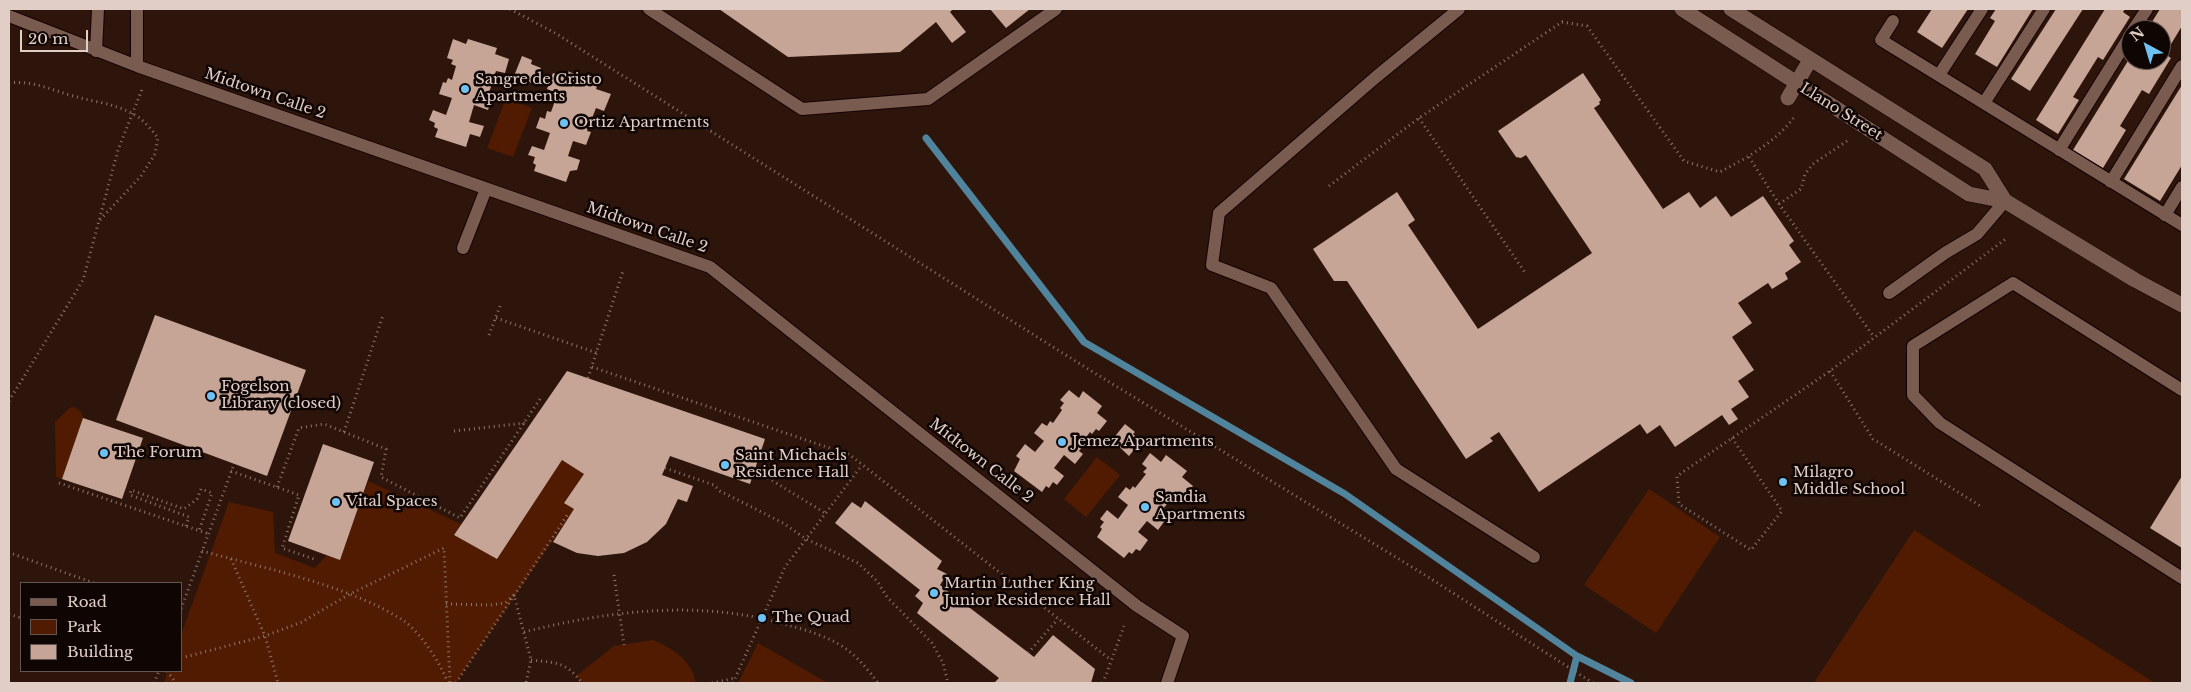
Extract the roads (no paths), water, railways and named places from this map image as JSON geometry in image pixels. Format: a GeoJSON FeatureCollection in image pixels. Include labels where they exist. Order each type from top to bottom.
{"type":"FeatureCollection","features":[{"type":"Feature","properties":{"kind":"street","name":"Llano Street"},"geometry":{"type":"LineString","coordinates":[[1682,9],[1969,194],[2005,201],[2135,280],[2182,304]]}},
{"type":"Feature","properties":{"kind":"street","name":"Llano Street"},"geometry":{"type":"LineString","coordinates":[[1731,9],[1985,169],[2005,201]]}},
{"type":"Feature","properties":{"kind":"street"},"geometry":{"type":"LineString","coordinates":[[1788,98],[1810,60]]}},
{"type":"Feature","properties":{"kind":"lane"},"geometry":{"type":"LineString","coordinates":[[96,50],[98,9]]}},
{"type":"Feature","properties":{"kind":"lane"},"geometry":{"type":"LineString","coordinates":[[137,9],[137,66]]}},
{"type":"Feature","properties":{"kind":"lane"},"geometry":{"type":"LineString","coordinates":[[649,9],[802,109],[928,99],[1056,9]]}},
{"type":"Feature","properties":{"kind":"lane"},"geometry":{"type":"LineString","coordinates":[[1459,9],[1376,77],[1219,213],[1212,265],[1271,288],[1396,469],[1534,557]]}},
{"type":"Feature","properties":{"kind":"lane"},"geometry":{"type":"LineString","coordinates":[[1939,75],[1982,9]]}},
{"type":"Feature","properties":{"kind":"lane"},"geometry":{"type":"LineString","coordinates":[[1984,103],[2044,9]]}},
{"type":"Feature","properties":{"kind":"lane"},"geometry":{"type":"LineString","coordinates":[[2139,20],[2146,9]]}},
{"type":"Feature","properties":{"kind":"lane","name":"Midtown Calle 2"},"geometry":{"type":"LineString","coordinates":[[9,16],[150,71],[710,267],[1137,606],[1183,636],[1167,683]]}},
{"type":"Feature","properties":{"kind":"lane"},"geometry":{"type":"LineString","coordinates":[[1892,21],[1881,40],[2182,225]]}},
{"type":"Feature","properties":{"kind":"lane"},"geometry":{"type":"LineString","coordinates":[[2059,150],[2121,50]]}},
{"type":"Feature","properties":{"kind":"lane"},"geometry":{"type":"LineString","coordinates":[[2111,182],[2182,66]]}},
{"type":"Feature","properties":{"kind":"lane"},"geometry":{"type":"LineString","coordinates":[[2165,215],[2182,187]]}},
{"type":"Feature","properties":{"kind":"lane"},"geometry":{"type":"LineString","coordinates":[[463,248],[486,189]]}},
{"type":"Feature","properties":{"kind":"lane"},"geometry":{"type":"LineString","coordinates":[[1889,293],[1945,253],[1977,234],[2005,201]]}},
{"type":"Feature","properties":{"kind":"lane"},"geometry":{"type":"LineString","coordinates":[[2182,390],[2013,283],[1912,346],[1913,395],[1940,423],[2182,578]]}},
{"type":"Feature","properties":{"kind":"waterway"},"geometry":{"type":"LineString","coordinates":[[926,138],[1084,342],[1345,494],[1577,656],[1570,683]]}},
{"type":"Feature","properties":{"kind":"waterway"},"geometry":{"type":"LineString","coordinates":[[1577,656],[1631,683]]}},
{"type":"Feature","properties":{"kind":"place","name":"Sangre de Cristo Apartments"},"geometry":{"type":"Point","coordinates":[465,89]}},
{"type":"Feature","properties":{"kind":"place","name":"Ortiz Apartments"},"geometry":{"type":"Point","coordinates":[564,123]}},
{"type":"Feature","properties":{"kind":"place","name":"Fogelson Library (closed)"},"geometry":{"type":"Point","coordinates":[211,396]}},
{"type":"Feature","properties":{"kind":"place","name":"Jemez Apartments"},"geometry":{"type":"Point","coordinates":[1062,442]}},
{"type":"Feature","properties":{"kind":"place","name":"The Forum"},"geometry":{"type":"Point","coordinates":[104,453]}},
{"type":"Feature","properties":{"kind":"place","name":"Saint Michaels Residence Hall"},"geometry":{"type":"Point","coordinates":[725,465]}},
{"type":"Feature","properties":{"kind":"place","name":"Milagro Middle School"},"geometry":{"type":"Point","coordinates":[1783,482]}},
{"type":"Feature","properties":{"kind":"place","name":"Vital Spaces"},"geometry":{"type":"Point","coordinates":[336,502]}},
{"type":"Feature","properties":{"kind":"place","name":"Sandia Apartments"},"geometry":{"type":"Point","coordinates":[1145,507]}},
{"type":"Feature","properties":{"kind":"place","name":"Martin Luther King Junior Residence Hall"},"geometry":{"type":"Point","coordinates":[934,593]}},
{"type":"Feature","properties":{"kind":"place","name":"The Quad"},"geometry":{"type":"Point","coordinates":[762,618]}}]}
